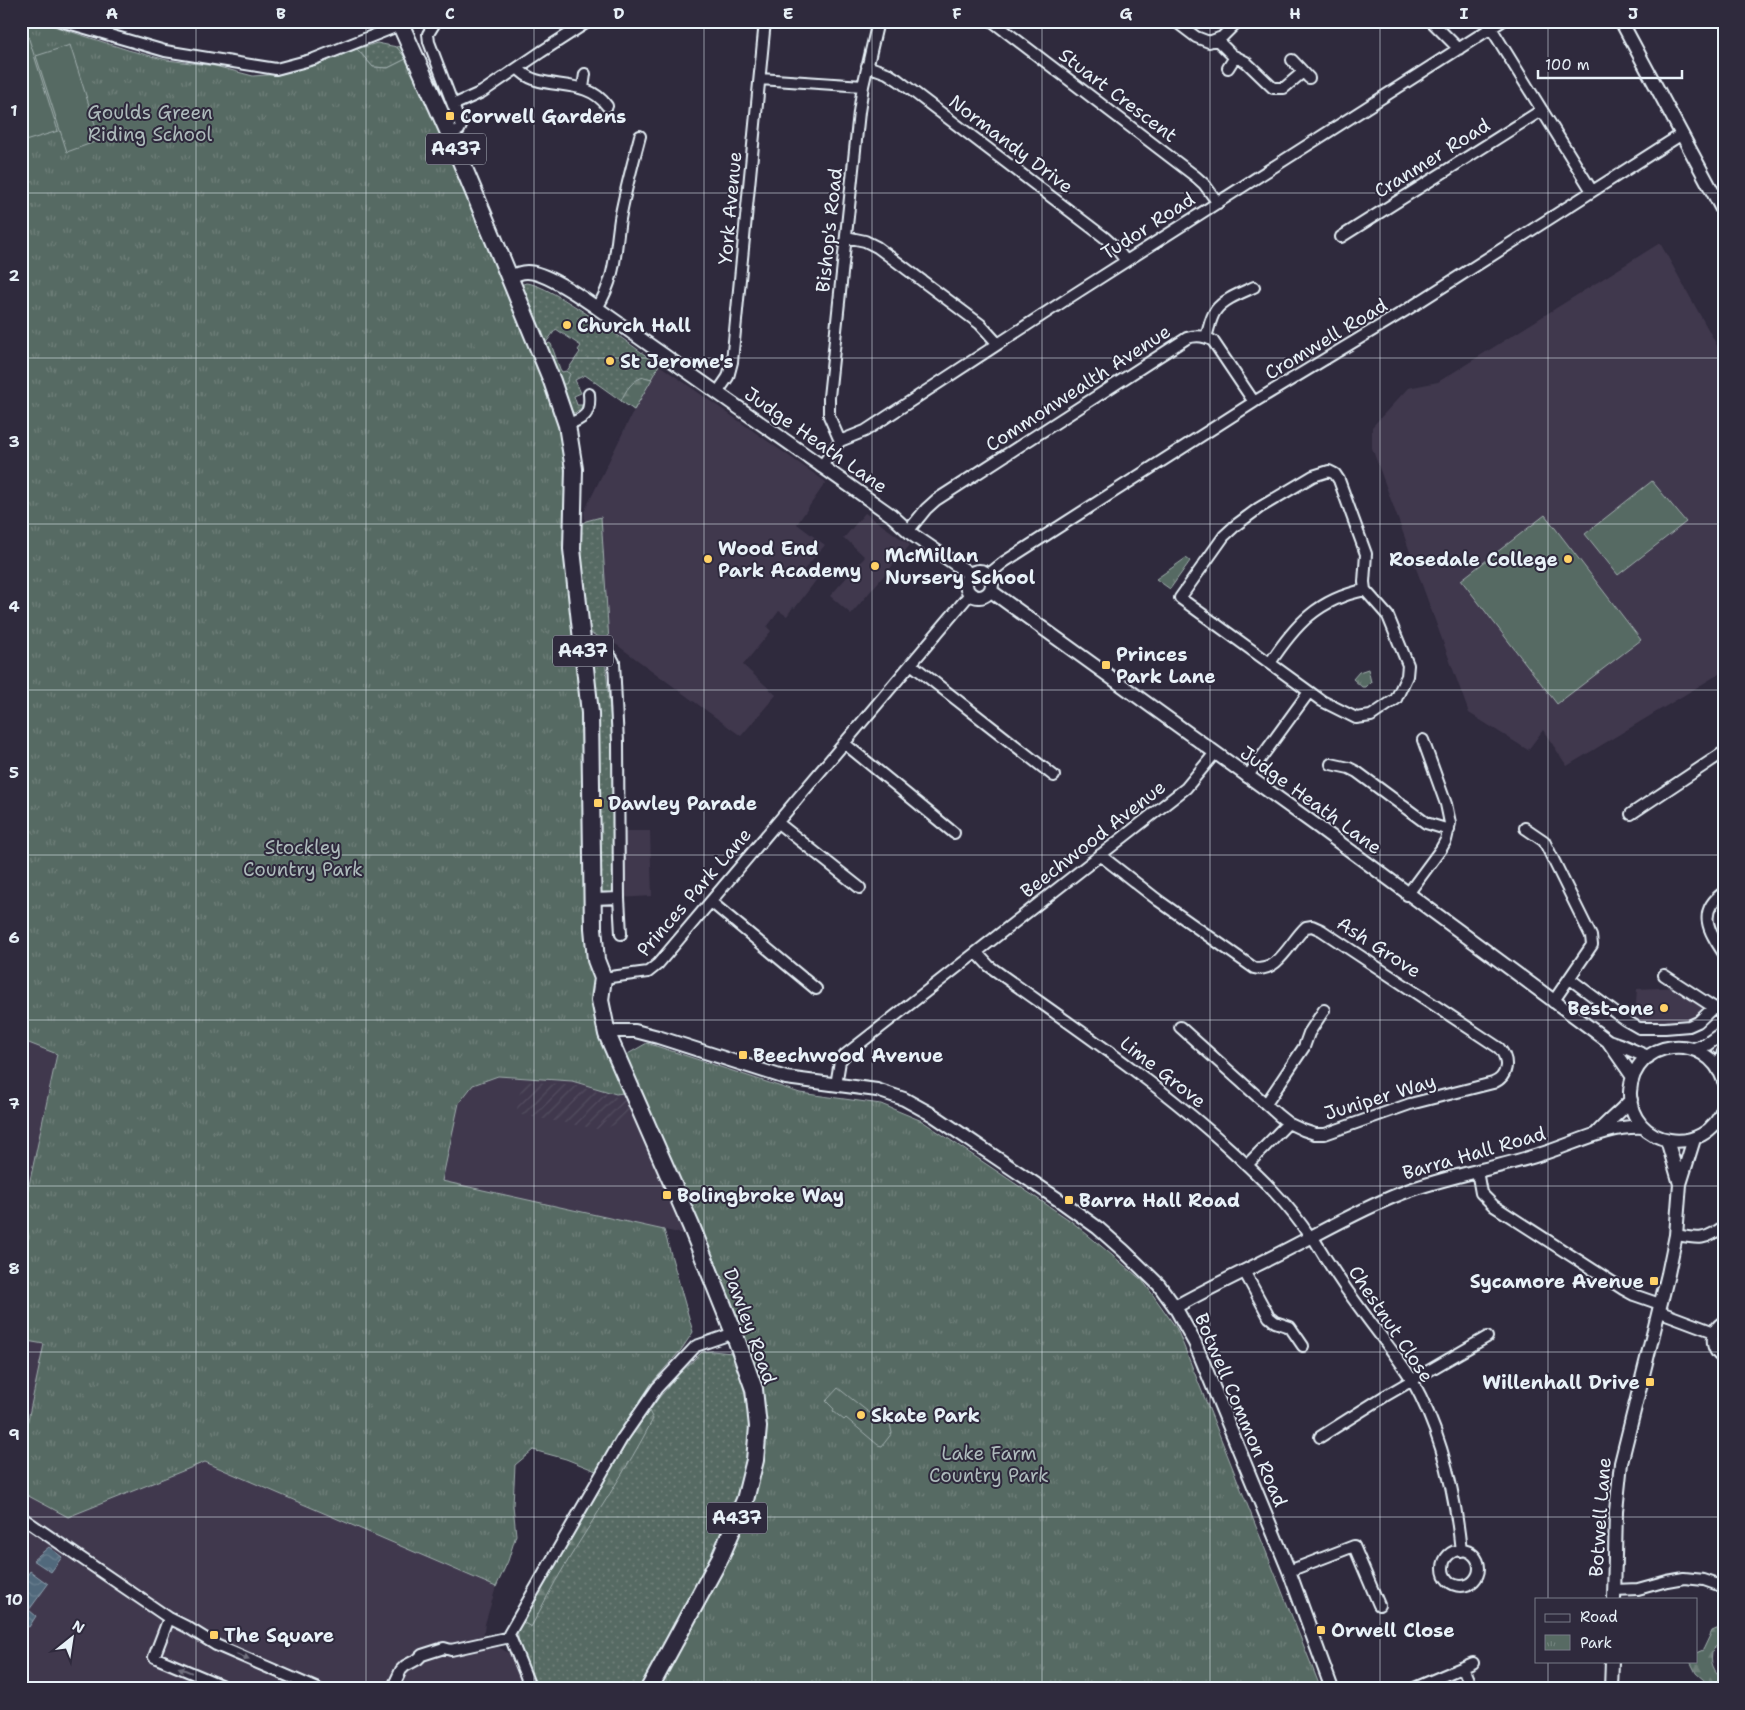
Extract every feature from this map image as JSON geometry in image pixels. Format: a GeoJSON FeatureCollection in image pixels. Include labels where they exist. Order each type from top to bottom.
{"type":"FeatureCollection","features":[{"type":"Feature","properties":{"kind":"main road","name":"A437"},"geometry":{"type":"LineString","coordinates":[[400,23],[450,135],[552,381],[567,425],[574,469],[572,548],[591,732],[590,811],[595,954],[603,978],[600,1000],[607,1034]]}},
{"type":"Feature","properties":{"kind":"main road","name":"Dawley Road"},"geometry":{"type":"LineString","coordinates":[[607,1034],[734,1333],[754,1389],[758,1427],[755,1460],[745,1500],[720,1558],[649,1689]]}},
{"type":"Feature","properties":{"kind":"street"},"geometry":{"type":"LineString","coordinates":[[61,21],[165,51],[276,69],[314,59],[400,23]]}},
{"type":"Feature","properties":{"kind":"street"},"geometry":{"type":"LineString","coordinates":[[436,21],[428,34],[429,42],[461,126],[450,135]]}},
{"type":"Feature","properties":{"kind":"street"},"geometry":{"type":"LineString","coordinates":[[453,105],[482,92],[589,21]]}},
{"type":"Feature","properties":{"kind":"street","name":"York Avenue"},"geometry":{"type":"LineString","coordinates":[[717,393],[728,377],[732,362],[765,21]]}},
{"type":"Feature","properties":{"kind":"street","name":"Bishop's Road"},"geometry":{"type":"LineString","coordinates":[[840,441],[829,416],[828,407],[863,86],[878,21]]}},
{"type":"Feature","properties":{"kind":"street","name":"Stuart Crescent"},"geometry":{"type":"LineString","coordinates":[[992,21],[1204,184],[1218,203]]}},
{"type":"Feature","properties":{"kind":"street"},"geometry":{"type":"LineString","coordinates":[[1174,21],[1202,40],[1209,42],[1217,40],[1238,21]]}},
{"type":"Feature","properties":{"kind":"street"},"geometry":{"type":"LineString","coordinates":[[1431,21],[1459,49]]}},
{"type":"Feature","properties":{"kind":"street","name":"Tudor Road"},"geometry":{"type":"LineString","coordinates":[[840,441],[865,431],[1126,261],[1502,21]]}},
{"type":"Feature","properties":{"kind":"street"},"geometry":{"type":"LineString","coordinates":[[1620,21],[1682,134],[1721,198],[1724,212]]}},
{"type":"Feature","properties":{"kind":"street"},"geometry":{"type":"LineString","coordinates":[[1491,28],[1592,191]]}},
{"type":"Feature","properties":{"kind":"street"},"geometry":{"type":"LineString","coordinates":[[1217,40],[1235,57],[1246,62],[1269,85],[1276,89],[1306,75],[1292,60]]}},
{"type":"Feature","properties":{"kind":"street"},"geometry":{"type":"LineString","coordinates":[[1228,68],[1235,57]]}},
{"type":"Feature","properties":{"kind":"street","name":"Normandy Drive"},"geometry":{"type":"LineString","coordinates":[[867,66],[887,73],[898,80],[1104,237],[1126,261]]}},
{"type":"Feature","properties":{"kind":"street"},"geometry":{"type":"LineString","coordinates":[[518,68],[527,78],[582,88],[596,94],[608,106]]}},
{"type":"Feature","properties":{"kind":"street"},"geometry":{"type":"LineString","coordinates":[[582,88],[585,74]]}},
{"type":"Feature","properties":{"kind":"street"},"geometry":{"type":"LineString","coordinates":[[760,78],[863,86]]}},
{"type":"Feature","properties":{"kind":"street","name":"Cranmer Road"},"geometry":{"type":"LineString","coordinates":[[1341,236],[1542,110]]}},
{"type":"Feature","properties":{"kind":"street","name":"Cromwell Road"},"geometry":{"type":"LineString","coordinates":[[988,574],[1254,402],[1408,309],[1682,134]]}},
{"type":"Feature","properties":{"kind":"street"},"geometry":{"type":"LineString","coordinates":[[597,308],[608,290],[611,279],[622,211],[641,150],[640,136]]}},
{"type":"Feature","properties":{"kind":"street"},"geometry":{"type":"LineString","coordinates":[[846,237],[865,241],[877,247],[980,324],[998,344]]}},
{"type":"Feature","properties":{"kind":"street","name":"Judge Heath Lane"},"geometry":{"type":"LineString","coordinates":[[508,278],[526,272],[539,274],[597,308],[891,515],[970,574]]}},
{"type":"Feature","properties":{"kind":"street"},"geometry":{"type":"LineString","coordinates":[[1254,287],[1222,304],[1216,310],[1206,337],[1215,344],[1254,402]]}},
{"type":"Feature","properties":{"kind":"street","name":"Commonwealth Avenue"},"geometry":{"type":"LineString","coordinates":[[909,530],[936,500],[1187,338],[1195,336],[1206,337]]}},
{"type":"Feature","properties":{"kind":"street"},"geometry":{"type":"LineString","coordinates":[[567,425],[587,414],[589,394]]}},
{"type":"Feature","properties":{"kind":"street"},"geometry":{"type":"LineString","coordinates":[[821,467],[840,441]]}},
{"type":"Feature","properties":{"kind":"street"},"geometry":{"type":"LineString","coordinates":[[1329,471],[1336,474],[1339,480],[1366,554],[1365,590],[1388,616],[1408,665],[1407,676],[1396,699],[1371,716],[1356,718],[1322,701],[1180,598],[1224,536],[1236,525],[1258,508],[1313,476],[1329,471]]}},
{"type":"Feature","properties":{"kind":"street"},"geometry":{"type":"LineString","coordinates":[[979,571],[988,574],[993,581],[991,591],[983,597],[976,597],[970,594],[966,583],[970,574],[979,571]]}},
{"type":"Feature","properties":{"kind":"street"},"geometry":{"type":"LineString","coordinates":[[1270,663],[1287,637],[1316,610],[1335,598],[1365,590]]}},
{"type":"Feature","properties":{"kind":"street","name":"Judge Heath Lane"},"geometry":{"type":"LineString","coordinates":[[991,591],[1317,826],[1608,1041],[1633,1078]]}},
{"type":"Feature","properties":{"kind":"street","name":"Princes Park Lane"},"geometry":{"type":"LineString","coordinates":[[603,978],[643,973],[652,970],[970,594]]}},
{"type":"Feature","properties":{"kind":"street"},"geometry":{"type":"LineString","coordinates":[[583,648],[605,651],[614,662],[618,742],[621,934]]}},
{"type":"Feature","properties":{"kind":"street"},"geometry":{"type":"LineString","coordinates":[[911,664],[1054,776]]}},
{"type":"Feature","properties":{"kind":"street"},"geometry":{"type":"LineString","coordinates":[[1247,777],[1309,692]]}},
{"type":"Feature","properties":{"kind":"street"},"geometry":{"type":"LineString","coordinates":[[1407,894],[1442,848],[1450,823],[1446,804],[1423,740]]}},
{"type":"Feature","properties":{"kind":"street"},"geometry":{"type":"LineString","coordinates":[[844,743],[954,833]]}},
{"type":"Feature","properties":{"kind":"street"},"geometry":{"type":"LineString","coordinates":[[1631,814],[1724,752]]}},
{"type":"Feature","properties":{"kind":"street","name":"Beechwood Avenue"},"geometry":{"type":"LineString","coordinates":[[836,1085],[840,1061],[845,1055],[1186,788],[1215,754]]}},
{"type":"Feature","properties":{"kind":"street"},"geometry":{"type":"LineString","coordinates":[[1331,764],[1357,772],[1426,823],[1448,830]]}},
{"type":"Feature","properties":{"kind":"street"},"geometry":{"type":"LineString","coordinates":[[778,823],[860,888]]}},
{"type":"Feature","properties":{"kind":"street"},"geometry":{"type":"LineString","coordinates":[[1525,828],[1544,841],[1591,936],[1592,945],[1553,1002]]}},
{"type":"Feature","properties":{"kind":"street","name":"Ash Grove"},"geometry":{"type":"LineString","coordinates":[[1100,855],[1254,968],[1264,969],[1276,963],[1306,927],[1312,926],[1321,930],[1499,1048],[1506,1059],[1504,1073]]}},
{"type":"Feature","properties":{"kind":"street"},"geometry":{"type":"LineString","coordinates":[[1724,892],[1708,911],[1706,921],[1724,954]]}},
{"type":"Feature","properties":{"kind":"street"},"geometry":{"type":"LineString","coordinates":[[593,899],[619,898]]}},
{"type":"Feature","properties":{"kind":"street"},"geometry":{"type":"LineString","coordinates":[[711,902],[816,989]]}},
{"type":"Feature","properties":{"kind":"street","name":"Lime Grove"},"geometry":{"type":"LineString","coordinates":[[977,953],[989,966],[1174,1100],[1247,1165],[1292,1212],[1311,1237]]}},
{"type":"Feature","properties":{"kind":"street"},"geometry":{"type":"LineString","coordinates":[[1664,975],[1724,1014]]}},
{"type":"Feature","properties":{"kind":"street"},"geometry":{"type":"LineString","coordinates":[[1570,979],[1625,1020],[1639,1028],[1690,1026],[1698,1022],[1714,1007]]}},
{"type":"Feature","properties":{"kind":"street"},"geometry":{"type":"LineString","coordinates":[[1266,1104],[1304,1047],[1309,1033],[1324,1010]]}},
{"type":"Feature","properties":{"kind":"street","name":"Juniper Way"},"geometry":{"type":"LineString","coordinates":[[1180,1026],[1288,1122],[1310,1132],[1325,1134],[1410,1104],[1493,1083],[1500,1079],[1504,1073]]}},
{"type":"Feature","properties":{"kind":"street","name":"Botwell Common Road"},"geometry":{"type":"LineString","coordinates":[[607,1034],[627,1030],[640,1032],[786,1078],[886,1092],[904,1099],[933,1114],[1114,1241],[1153,1277],[1175,1307],[1195,1343],[1289,1571],[1332,1689]]}},
{"type":"Feature","properties":{"kind":"street"},"geometry":{"type":"LineString","coordinates":[[1694,1049],[1707,1044],[1724,1032]]}},
{"type":"Feature","properties":{"kind":"street","name":"Judge Heath Lane"},"geometry":{"type":"LineString","coordinates":[[1608,1041],[1620,1044],[1648,1057]]}},
{"type":"Feature","properties":{"kind":"street"},"geometry":{"type":"LineString","coordinates":[[1722,1076],[1710,1059],[1694,1049],[1672,1047],[1657,1051],[1648,1057],[1639,1067],[1633,1078],[1630,1092],[1634,1112],[1643,1127],[1655,1136],[1667,1140],[1681,1141],[1694,1139],[1719,1126],[1724,1107]]}},
{"type":"Feature","properties":{"kind":"street"},"geometry":{"type":"LineString","coordinates":[[1722,1076],[1724,1052]]}},
{"type":"Feature","properties":{"kind":"street","name":"Barra Hall Road"},"geometry":{"type":"LineString","coordinates":[[1597,1133],[1606,1122],[1619,1114],[1631,1100]]}},
{"type":"Feature","properties":{"kind":"street"},"geometry":{"type":"LineString","coordinates":[[1247,1165],[1288,1122]]}},
{"type":"Feature","properties":{"kind":"street","name":"Barra Hall Road"},"geometry":{"type":"LineString","coordinates":[[1175,1307],[1357,1213],[1401,1193],[1448,1177],[1507,1164],[1557,1150],[1597,1133],[1636,1126],[1643,1127]]}},
{"type":"Feature","properties":{"kind":"street","name":"Botwell Lane"},"geometry":{"type":"LineString","coordinates":[[1614,1594],[1618,1477],[1676,1234],[1680,1184],[1694,1139]]}},
{"type":"Feature","properties":{"kind":"street","name":"Botwell Lane"},"geometry":{"type":"LineString","coordinates":[[1667,1140],[1680,1184]]}},
{"type":"Feature","properties":{"kind":"street"},"geometry":{"type":"LineString","coordinates":[[1477,1171],[1481,1193],[1494,1206],[1623,1289],[1714,1332]]}},
{"type":"Feature","properties":{"kind":"street"},"geometry":{"type":"LineString","coordinates":[[1676,1234],[1702,1238],[1712,1235],[1724,1226]]}},
{"type":"Feature","properties":{"kind":"street","name":"Chestnut Close"},"geometry":{"type":"LineString","coordinates":[[1311,1237],[1412,1381],[1435,1430],[1446,1462],[1454,1494],[1461,1551]]}},
{"type":"Feature","properties":{"kind":"street"},"geometry":{"type":"LineString","coordinates":[[1244,1272],[1269,1317],[1292,1329],[1303,1346]]}},
{"type":"Feature","properties":{"kind":"street"},"geometry":{"type":"LineString","coordinates":[[1724,1321],[1718,1325],[1712,1340],[1713,1348],[1724,1359]]}},
{"type":"Feature","properties":{"kind":"street"},"geometry":{"type":"LineString","coordinates":[[531,1689],[509,1634],[621,1440],[657,1388],[696,1346],[734,1333]]}},
{"type":"Feature","properties":{"kind":"street"},"geometry":{"type":"LineString","coordinates":[[1320,1437],[1487,1337]]}},
{"type":"Feature","properties":{"kind":"street"},"geometry":{"type":"LineString","coordinates":[[21,1517],[169,1618],[187,1626],[216,1645],[318,1689]]}},
{"type":"Feature","properties":{"kind":"street"},"geometry":{"type":"LineString","coordinates":[[1289,1571],[1354,1546],[1379,1605]]}},
{"type":"Feature","properties":{"kind":"street"},"geometry":{"type":"LineString","coordinates":[[1614,1594],[1684,1578],[1704,1580],[1724,1587]]}},
{"type":"Feature","properties":{"kind":"street"},"geometry":{"type":"LineString","coordinates":[[169,1618],[154,1657],[230,1689]]}},
{"type":"Feature","properties":{"kind":"street"},"geometry":{"type":"LineString","coordinates":[[392,1689],[403,1668],[418,1659],[424,1661],[446,1654],[451,1650],[510,1637]]}},
{"type":"Feature","properties":{"kind":"street"},"geometry":{"type":"LineString","coordinates":[[1611,1689],[1612,1662]]}},
{"type":"Feature","properties":{"kind":"street"},"geometry":{"type":"LineString","coordinates":[[1412,1689],[1427,1686],[1468,1665],[1472,1689]]}},
{"type":"Feature","properties":{"kind":"shaded area","name":"Rosedale College"},"geometry":{"type":"Polygon","coordinates":[[[1660,243],[1724,358],[1724,671],[1567,766],[1543,730],[1528,750],[1469,713],[1372,448],[1372,427],[1408,388],[1438,382],[1660,243]]]}},
{"type":"Feature","properties":{"kind":"shaded area","name":"Wood End Park Academy"},"geometry":{"type":"Polygon","coordinates":[[[659,365],[826,482],[797,524],[825,545],[801,573],[810,579],[813,576],[817,579],[787,616],[779,611],[767,627],[771,631],[743,665],[776,695],[741,736],[609,641],[601,518],[585,522],[584,512],[634,410],[659,365]]]}},
{"type":"Feature","properties":{"kind":"shaded area","name":"McMillan Nursery School"},"geometry":{"type":"Polygon","coordinates":[[[865,513],[910,545],[851,614],[830,596],[865,557],[847,540],[843,539],[865,513]]]}},
{"type":"Feature","properties":{"kind":"shaded area"},"geometry":{"type":"Polygon","coordinates":[[[616,831],[650,831],[652,896],[619,898],[616,831]]]}},
{"type":"Feature","properties":{"kind":"shaded area"},"geometry":{"type":"Polygon","coordinates":[[[1678,987],[1706,1006],[1704,1012],[1690,1023],[1640,1023],[1635,1018],[1637,989],[1678,987]]]}},
{"type":"Feature","properties":{"kind":"shaded area"},"geometry":{"type":"Polygon","coordinates":[[[21,1040],[57,1053],[23,1213],[29,1237],[21,1255],[21,1040]]]}},
{"type":"Feature","properties":{"kind":"shaded area"},"geometry":{"type":"Polygon","coordinates":[[[498,1076],[572,1081],[616,1094],[631,1092],[692,1236],[442,1181],[459,1103],[473,1085],[498,1076]]]}},
{"type":"Feature","properties":{"kind":"shaded area"},"geometry":{"type":"Polygon","coordinates":[[[522,1081],[573,1085],[616,1097],[629,1096],[637,1114],[603,1130],[516,1114],[522,1081]]]}},
{"type":"Feature","properties":{"kind":"shaded area"},"geometry":{"type":"Polygon","coordinates":[[[21,1340],[44,1344],[21,1453],[21,1340]]]}},
{"type":"Feature","properties":{"kind":"shaded area"},"geometry":{"type":"Polygon","coordinates":[[[205,1462],[496,1587],[485,1624],[483,1639],[511,1654],[526,1689],[21,1689],[21,1492],[68,1516],[205,1462]]]}},
{"type":"Feature","properties":{"kind":"green space","name":"Stockley Country Park"},"geometry":{"type":"Polygon","coordinates":[[[21,21],[41,22],[128,50],[167,60],[215,66],[253,76],[281,74],[324,62],[357,49],[373,67],[388,68],[406,59],[397,47],[409,44],[561,405],[579,645],[586,941],[603,1018],[631,1092],[616,1094],[572,1081],[498,1076],[473,1085],[459,1103],[442,1181],[664,1230],[693,1332],[681,1350],[651,1384],[596,1471],[566,1459],[533,1450],[515,1465],[513,1505],[516,1535],[508,1561],[496,1587],[205,1462],[68,1517],[21,1492],[21,1453],[44,1344],[21,1340],[21,1255],[29,1237],[23,1213],[57,1054],[21,1040],[21,21]]]}},
{"type":"Feature","properties":{"kind":"green space"},"geometry":{"type":"Polygon","coordinates":[[[28,36],[58,131],[25,141],[21,128],[21,37],[28,36]]]}},
{"type":"Feature","properties":{"kind":"green space"},"geometry":{"type":"Polygon","coordinates":[[[377,43],[397,47],[406,59],[388,68],[373,67],[357,49],[377,43]]]}},
{"type":"Feature","properties":{"kind":"green space"},"geometry":{"type":"Polygon","coordinates":[[[70,45],[100,140],[67,152],[36,56],[70,45]]]}},
{"type":"Feature","properties":{"kind":"green space"},"geometry":{"type":"Polygon","coordinates":[[[523,284],[538,286],[573,305],[659,365],[634,410],[585,375],[575,380],[581,393],[574,396],[577,405],[582,405],[582,407],[575,413],[568,412],[522,289],[523,284]],[[556,329],[545,344],[560,381],[580,352],[578,350],[581,346],[556,329]]]}},
{"type":"Feature","properties":{"kind":"green space"},"geometry":{"type":"Polygon","coordinates":[[[549,343],[562,372],[566,371],[570,374],[566,384],[561,384],[546,346],[549,343]]]}},
{"type":"Feature","properties":{"kind":"green space"},"geometry":{"type":"Polygon","coordinates":[[[644,377],[652,379],[634,410],[621,401],[630,386],[636,380],[644,377]]]}},
{"type":"Feature","properties":{"kind":"green space"},"geometry":{"type":"Polygon","coordinates":[[[1652,481],[1686,522],[1618,575],[1585,534],[1652,481]]]}},
{"type":"Feature","properties":{"kind":"green space"},"geometry":{"type":"Polygon","coordinates":[[[1545,515],[1641,640],[1557,704],[1461,580],[1545,515]]]}},
{"type":"Feature","properties":{"kind":"green space"},"geometry":{"type":"Polygon","coordinates":[[[601,517],[609,641],[587,632],[579,572],[580,525],[586,521],[601,517]]]}},
{"type":"Feature","properties":{"kind":"green space"},"geometry":{"type":"Polygon","coordinates":[[[1186,558],[1190,561],[1170,589],[1156,579],[1186,558]]]}},
{"type":"Feature","properties":{"kind":"green space"},"geometry":{"type":"Polygon","coordinates":[[[599,654],[605,658],[618,797],[619,898],[593,899],[588,655],[599,654]]]}},
{"type":"Feature","properties":{"kind":"green space"},"geometry":{"type":"Polygon","coordinates":[[[1368,669],[1371,682],[1366,687],[1362,687],[1353,679],[1359,672],[1368,669]]]}},
{"type":"Feature","properties":{"kind":"green space","name":"Lake Farm Country Park"},"geometry":{"type":"Polygon","coordinates":[[[647,1043],[800,1093],[881,1104],[922,1121],[1071,1221],[1143,1281],[1177,1329],[1321,1689],[657,1689],[712,1592],[753,1500],[766,1453],[765,1403],[744,1335],[626,1055],[647,1043]]]}},
{"type":"Feature","properties":{"kind":"green space"},"geometry":{"type":"Polygon","coordinates":[[[702,1352],[732,1353],[741,1379],[747,1404],[749,1430],[746,1470],[730,1518],[644,1689],[536,1689],[519,1644],[517,1628],[628,1441],[678,1375],[702,1352]]]}},
{"type":"Feature","properties":{"kind":"green space","name":"Skate Park"},"geometry":{"type":"Polygon","coordinates":[[[838,1388],[870,1413],[878,1411],[889,1419],[892,1433],[882,1446],[878,1445],[846,1418],[844,1420],[833,1411],[834,1409],[826,1401],[838,1388]]]}},
{"type":"Feature","properties":{"kind":"green space"},"geometry":{"type":"Polygon","coordinates":[[[649,1411],[653,1419],[643,1438],[560,1574],[531,1627],[521,1621],[628,1441],[649,1411]]]}},
{"type":"Feature","properties":{"kind":"green space"},"geometry":{"type":"Polygon","coordinates":[[[1724,1626],[1724,1644],[1719,1644],[1713,1649],[1711,1658],[1715,1670],[1724,1680],[1724,1689],[1714,1689],[1696,1673],[1690,1662],[1698,1662],[1698,1652],[1703,1650],[1712,1631],[1724,1626]]]}},
{"type":"Feature","properties":{"kind":"water"},"geometry":{"type":"Polygon","coordinates":[[[49,1547],[62,1557],[51,1572],[33,1560],[49,1547]]]}},
{"type":"Feature","properties":{"kind":"water"},"geometry":{"type":"Polygon","coordinates":[[[30,1571],[48,1584],[29,1610],[36,1616],[29,1627],[21,1625],[21,1585],[30,1571]]]}},
{"type":"Feature","properties":{"kind":"place","name":"Corwell Gardens"},"geometry":{"type":"Point","coordinates":[450,116]}},
{"type":"Feature","properties":{"kind":"place","name":"Church Hall"},"geometry":{"type":"Point","coordinates":[567,325]}},
{"type":"Feature","properties":{"kind":"place","name":"St Jerome's"},"geometry":{"type":"Point","coordinates":[610,361]}},
{"type":"Feature","properties":{"kind":"place","name":"Wood End Park Academy"},"geometry":{"type":"Point","coordinates":[708,559]}},
{"type":"Feature","properties":{"kind":"place","name":"Rosedale College"},"geometry":{"type":"Point","coordinates":[1568,559]}},
{"type":"Feature","properties":{"kind":"place","name":"McMillan Nursery School"},"geometry":{"type":"Point","coordinates":[875,566]}},
{"type":"Feature","properties":{"kind":"place","name":"Princes Park Lane"},"geometry":{"type":"Point","coordinates":[1106,665]}},
{"type":"Feature","properties":{"kind":"place","name":"Dawley Parade"},"geometry":{"type":"Point","coordinates":[598,803]}},
{"type":"Feature","properties":{"kind":"place","name":"Best-one"},"geometry":{"type":"Point","coordinates":[1664,1008]}},
{"type":"Feature","properties":{"kind":"place","name":"Beechwood Avenue"},"geometry":{"type":"Point","coordinates":[743,1055]}},
{"type":"Feature","properties":{"kind":"place","name":"Bolingbroke Way"},"geometry":{"type":"Point","coordinates":[667,1195]}},
{"type":"Feature","properties":{"kind":"place","name":"Barra Hall Road"},"geometry":{"type":"Point","coordinates":[1069,1200]}},
{"type":"Feature","properties":{"kind":"place","name":"Sycamore Avenue"},"geometry":{"type":"Point","coordinates":[1654,1281]}},
{"type":"Feature","properties":{"kind":"place","name":"Willenhall Drive"},"geometry":{"type":"Point","coordinates":[1650,1382]}},
{"type":"Feature","properties":{"kind":"place","name":"Skate Park"},"geometry":{"type":"Point","coordinates":[861,1415]}},
{"type":"Feature","properties":{"kind":"place","name":"Orwell Close"},"geometry":{"type":"Point","coordinates":[1321,1630]}},
{"type":"Feature","properties":{"kind":"place","name":"The Square"},"geometry":{"type":"Point","coordinates":[214,1635]}},
{"type":"Feature","properties":{"kind":"park label","name":"Goulds Green Riding School"},"geometry":{"type":"Point","coordinates":[150,123]}}]}
